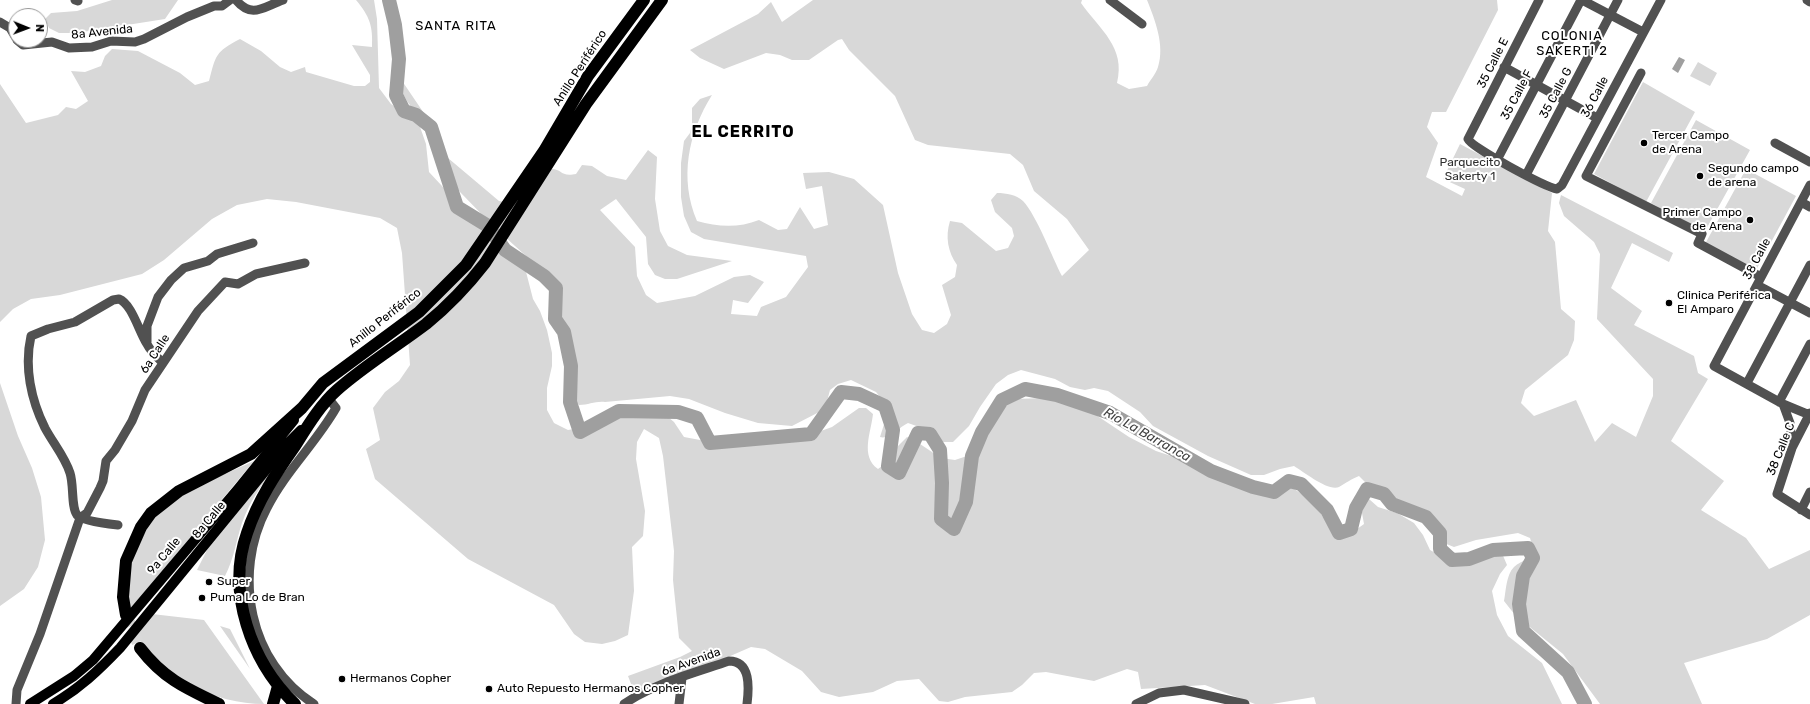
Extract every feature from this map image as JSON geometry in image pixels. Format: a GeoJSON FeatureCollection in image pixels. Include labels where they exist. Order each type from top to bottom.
{"type":"FeatureCollection","features":[{"type":"Feature","properties":{"kind":"highway","name":"Anillo Periférico"},"geometry":{"type":"LineString","coordinates":[[126,615],[123,598],[126,561],[141,527],[151,513],[179,491],[251,454],[302,408],[323,383],[418,312],[466,265],[544,151],[588,76],[644,0]]}},
{"type":"Feature","properties":{"kind":"highway","name":"Anillo Periférico"},"geometry":{"type":"LineString","coordinates":[[295,704],[278,686],[263,663],[249,633],[242,601],[242,555],[246,534],[262,497],[286,468],[314,417],[332,395],[428,323],[468,285],[485,263],[586,104],[653,10],[662,0]]}},
{"type":"Feature","properties":{"kind":"highway"},"geometry":{"type":"LineString","coordinates":[[140,648],[153,664],[168,678],[215,702],[226,704]]}},
{"type":"Feature","properties":{"kind":"highway"},"geometry":{"type":"LineString","coordinates":[[273,704],[278,686]]}},
{"type":"Feature","properties":{"kind":"main road","name":"9a Calle"},"geometry":{"type":"LineString","coordinates":[[30,704],[74,676],[93,660],[283,435],[302,408]]}},
{"type":"Feature","properties":{"kind":"main road","name":"8a Calle"},"geometry":{"type":"LineString","coordinates":[[52,704],[80,687],[99,671],[120,648],[288,443],[314,417]]}},
{"type":"Feature","properties":{"kind":"street","name":"8a Avenida"},"geometry":{"type":"LineString","coordinates":[[48,42],[69,48],[92,48],[111,41],[135,42],[144,39],[193,14],[214,6],[222,6],[230,0]]}},
{"type":"Feature","properties":{"kind":"street"},"geometry":{"type":"LineString","coordinates":[[236,0],[243,8],[253,11],[283,0]]}},
{"type":"Feature","properties":{"kind":"street"},"geometry":{"type":"LineString","coordinates":[[1110,0],[1142,24]]}},
{"type":"Feature","properties":{"kind":"street","name":"35 Calle E"},"geometry":{"type":"LineString","coordinates":[[1497,160],[1469,142],[1469,136],[1539,0]]}},
{"type":"Feature","properties":{"kind":"street"},"geometry":{"type":"LineString","coordinates":[[1582,0],[1643,32]]}},
{"type":"Feature","properties":{"kind":"street","name":"35 Calle F"},"geometry":{"type":"LineString","coordinates":[[1497,160],[1582,0]]}},
{"type":"Feature","properties":{"kind":"street","name":"35 Calle G"},"geometry":{"type":"LineString","coordinates":[[1526,175],[1618,0]]}},
{"type":"Feature","properties":{"kind":"street","name":"36 Calle"},"geometry":{"type":"LineString","coordinates":[[1526,175],[1553,188],[1560,188],[1661,0]]}},
{"type":"Feature","properties":{"kind":"street"},"geometry":{"type":"LineString","coordinates":[[1504,67],[1566,101],[1610,132]]}},
{"type":"Feature","properties":{"kind":"street"},"geometry":{"type":"LineString","coordinates":[[1641,73],[1586,176],[1702,234],[1698,243],[1790,302],[1810,313]]}},
{"type":"Feature","properties":{"kind":"street"},"geometry":{"type":"LineString","coordinates":[[1775,143],[1810,162]]}},
{"type":"Feature","properties":{"kind":"street"},"geometry":{"type":"LineString","coordinates":[[1497,160],[1526,175]]}},
{"type":"Feature","properties":{"kind":"street"},"geometry":{"type":"LineString","coordinates":[[1572,165],[1588,173]]}},
{"type":"Feature","properties":{"kind":"street","name":"38 Calle"},"geometry":{"type":"LineString","coordinates":[[1747,384],[1714,366],[1810,185]]}},
{"type":"Feature","properties":{"kind":"street"},"geometry":{"type":"LineString","coordinates":[[1801,202],[1810,207]]}},
{"type":"Feature","properties":{"kind":"street"},"geometry":{"type":"LineString","coordinates":[[146,343],[147,326],[158,297],[171,280],[184,268],[208,261],[217,254],[253,243]]}},
{"type":"Feature","properties":{"kind":"street","name":"6a Calle"},"geometry":{"type":"LineString","coordinates":[[16,704],[17,690],[40,634],[80,518],[87,513],[100,488],[103,481],[106,461],[115,450],[132,421],[146,390],[163,363],[198,310],[225,282],[238,284],[256,274],[305,263]]}},
{"type":"Feature","properties":{"kind":"street"},"geometry":{"type":"LineString","coordinates":[[1810,265],[1747,384],[1781,403],[1810,414]]}},
{"type":"Feature","properties":{"kind":"street"},"geometry":{"type":"LineString","coordinates":[[118,526],[80,518],[75,512],[71,474],[45,428],[30,382],[28,355],[31,336],[48,329],[75,322],[113,300],[120,299],[127,305],[146,343],[154,355],[163,363]]}},
{"type":"Feature","properties":{"kind":"street"},"geometry":{"type":"LineString","coordinates":[[1781,403],[1810,344]]}},
{"type":"Feature","properties":{"kind":"street","name":"Anillo Periférico"},"geometry":{"type":"LineString","coordinates":[[314,704],[288,685],[274,667],[256,628],[250,597],[248,563],[254,537],[266,508],[286,468],[334,410],[335,405],[332,395]]}},
{"type":"Feature","properties":{"kind":"street"},"geometry":{"type":"LineString","coordinates":[[1781,403],[1790,423],[1792,448]]}},
{"type":"Feature","properties":{"kind":"street","name":"38 Calle C"},"geometry":{"type":"LineString","coordinates":[[1801,510],[1777,494],[1792,448],[1810,414]]}},
{"type":"Feature","properties":{"kind":"street"},"geometry":{"type":"LineString","coordinates":[[1810,492],[1801,510],[1810,515]]}},
{"type":"Feature","properties":{"kind":"street","name":"6a Avenida"},"geometry":{"type":"LineString","coordinates":[[624,704],[636,696],[682,678],[729,661],[736,661],[742,665],[747,672],[749,692],[747,704]]}},
{"type":"Feature","properties":{"kind":"street"},"geometry":{"type":"LineString","coordinates":[[679,704],[682,678]]}},
{"type":"Feature","properties":{"kind":"street"},"geometry":{"type":"LineString","coordinates":[[1136,704],[1159,693],[1184,690],[1245,704]]}},
{"type":"Feature","properties":{"kind":"green space"},"geometry":{"type":"Polygon","coordinates":[[[112,0],[178,0],[165,19],[76,33],[59,33],[49,28],[48,16],[51,13],[77,11],[112,0]]]}},
{"type":"Feature","properties":{"kind":"green space"},"geometry":{"type":"Polygon","coordinates":[[[356,0],[374,0],[377,19],[379,88],[391,104],[419,124],[426,144],[429,172],[493,241],[525,268],[533,299],[540,311],[547,330],[552,353],[552,366],[547,388],[547,410],[554,423],[568,430],[590,426],[609,416],[633,415],[648,411],[663,413],[674,422],[684,437],[711,442],[818,432],[832,427],[859,408],[866,408],[873,414],[868,444],[869,458],[878,469],[890,460],[895,449],[907,437],[941,458],[955,460],[967,456],[992,419],[1014,399],[1045,398],[1084,407],[1129,437],[1156,451],[1180,459],[1228,479],[1235,484],[1257,492],[1276,484],[1290,486],[1316,504],[1323,517],[1342,530],[1353,532],[1364,524],[1362,513],[1354,497],[1360,496],[1369,499],[1378,507],[1397,513],[1414,523],[1423,535],[1430,550],[1439,555],[1501,551],[1507,565],[1500,574],[1492,591],[1497,615],[1508,636],[1542,663],[1562,704],[1316,704],[1314,697],[1272,704],[1255,704],[1205,685],[1141,689],[1138,672],[1127,669],[1094,681],[1046,672],[1034,673],[1022,685],[1012,692],[965,697],[948,702],[939,701],[919,679],[897,681],[873,692],[839,697],[821,692],[802,671],[765,649],[751,647],[636,697],[628,676],[680,657],[692,651],[679,638],[673,580],[674,551],[663,456],[659,438],[644,429],[637,442],[636,459],[645,511],[643,536],[632,547],[634,591],[628,635],[615,641],[602,644],[585,642],[574,634],[554,605],[468,559],[375,479],[366,449],[380,440],[373,408],[385,392],[399,381],[410,365],[402,253],[397,228],[380,218],[296,202],[267,199],[237,205],[212,219],[164,260],[142,274],[60,295],[31,299],[13,309],[0,322],[0,84],[26,123],[58,115],[66,107],[76,109],[88,101],[71,71],[85,72],[101,66],[105,56],[112,49],[138,51],[180,73],[195,85],[209,81],[213,65],[218,55],[226,47],[240,39],[261,51],[280,67],[291,72],[305,67],[306,72],[354,86],[365,86],[370,82],[370,75],[352,45],[372,47],[372,33],[370,22],[356,0]]]}},
{"type":"Feature","properties":{"kind":"green space","name":"Parquecito Sakerty 1"},"geometry":{"type":"Polygon","coordinates":[[[813,0],[1082,0],[1081,3],[1110,40],[1115,49],[1119,70],[1117,83],[1129,89],[1147,86],[1157,70],[1160,59],[1160,41],[1147,0],[1497,0],[1498,10],[1446,112],[1432,112],[1427,127],[1438,143],[1426,177],[1462,196],[1465,189],[1443,179],[1460,144],[1552,193],[1548,231],[1555,242],[1561,309],[1575,321],[1574,340],[1568,355],[1525,390],[1521,403],[1534,416],[1576,400],[1595,442],[1612,423],[1636,437],[1653,396],[1653,379],[1597,319],[1600,254],[1594,242],[1564,216],[1559,203],[1561,195],[1673,253],[1669,262],[1632,243],[1611,288],[1642,311],[1634,325],[1694,356],[1698,373],[1708,379],[1671,441],[1724,481],[1701,510],[1746,538],[1769,569],[1810,550],[1810,615],[1767,639],[1684,663],[1702,704],[1600,704],[1563,654],[1515,615],[1504,601],[1511,570],[1526,560],[1534,551],[1530,538],[1518,533],[1476,540],[1454,547],[1444,543],[1438,526],[1429,513],[1399,500],[1376,493],[1359,476],[1335,488],[1323,484],[1294,466],[1264,475],[1251,475],[1208,456],[1153,426],[1140,412],[1108,391],[1094,388],[1085,390],[1070,387],[1055,379],[1021,370],[1008,375],[996,384],[969,426],[953,442],[943,442],[925,429],[908,423],[887,437],[880,437],[886,418],[885,403],[876,392],[851,380],[838,384],[830,390],[825,409],[792,426],[758,423],[725,413],[689,399],[670,396],[579,405],[570,396],[565,384],[566,333],[553,285],[546,274],[494,227],[460,192],[442,169],[428,130],[407,101],[399,86],[394,69],[436,131],[448,158],[499,201],[511,203],[541,173],[547,170],[555,169],[564,174],[571,175],[576,174],[582,165],[592,166],[607,176],[626,180],[648,150],[657,157],[655,199],[660,231],[668,246],[687,255],[732,261],[677,279],[665,279],[655,275],[648,264],[646,237],[616,199],[600,210],[635,247],[637,276],[646,295],[657,303],[695,296],[734,277],[750,275],[764,282],[748,303],[733,300],[731,314],[757,316],[761,307],[786,297],[808,267],[806,256],[704,239],[691,232],[684,216],[681,197],[681,163],[684,141],[690,133],[692,125],[692,108],[700,99],[712,95],[697,125],[689,156],[688,189],[691,205],[697,221],[728,226],[751,223],[759,220],[778,230],[787,229],[800,207],[814,229],[828,225],[822,186],[806,189],[803,173],[829,172],[854,179],[883,205],[898,273],[912,314],[922,330],[934,333],[947,324],[951,315],[942,285],[955,277],[957,265],[951,255],[948,244],[948,227],[950,221],[962,223],[996,251],[1008,248],[1014,236],[1012,228],[995,212],[991,200],[997,193],[1004,193],[1018,197],[1023,201],[1034,216],[1062,276],[1089,250],[1067,219],[1034,191],[1023,165],[1010,154],[928,145],[915,140],[895,96],[849,50],[842,39],[838,40],[809,60],[792,60],[780,55],[766,53],[724,69],[700,58],[690,50],[758,14],[771,2],[782,22],[813,0]]]}},
{"type":"Feature","properties":{"kind":"green space"},"geometry":{"type":"Polygon","coordinates":[[[1698,62],[1717,73],[1710,86],[1690,76],[1698,62]]]}},
{"type":"Feature","properties":{"kind":"green space","name":"Tercer Campo de Arena"},"geometry":{"type":"Polygon","coordinates":[[[1643,82],[1695,112],[1646,202],[1594,174],[1643,82]]]}},
{"type":"Feature","properties":{"kind":"green space","name":"Segundo campo de arena"},"geometry":{"type":"Polygon","coordinates":[[[1696,120],[1750,150],[1704,233],[1651,203],[1696,120]]]}},
{"type":"Feature","properties":{"kind":"green space","name":"Primer Campo de Arena"},"geometry":{"type":"Polygon","coordinates":[[[1746,169],[1796,196],[1755,272],[1705,244],[1746,169]]]}},
{"type":"Feature","properties":{"kind":"green space"},"geometry":{"type":"Polygon","coordinates":[[[0,383],[18,436],[32,468],[41,497],[45,540],[38,567],[24,589],[0,606],[0,383]]]}},
{"type":"Feature","properties":{"kind":"green space"},"geometry":{"type":"Polygon","coordinates":[[[254,461],[130,610],[127,591],[128,569],[151,519],[180,494],[254,461]]]}},
{"type":"Feature","properties":{"kind":"green space"},"geometry":{"type":"Polygon","coordinates":[[[273,469],[248,509],[240,530],[231,563],[225,576],[197,570],[211,542],[273,469]]]}},
{"type":"Feature","properties":{"kind":"green space"},"geometry":{"type":"Polygon","coordinates":[[[152,614],[204,620],[264,704],[246,703],[208,693],[190,685],[159,663],[146,649],[136,633],[152,614]]]}},
{"type":"Feature","properties":{"kind":"green space"},"geometry":{"type":"Polygon","coordinates":[[[220,626],[230,629],[250,669],[220,626]]]}},
{"type":"Feature","properties":{"kind":"shaded area"},"geometry":{"type":"Polygon","coordinates":[[[1679,57],[1685,60],[1678,73],[1672,69],[1679,57]]]}},
{"type":"Feature","properties":{"kind":"waterway","name":"Río La Barranca"},"geometry":{"type":"LineString","coordinates":[[389,0],[395,25],[399,59],[396,95],[404,111],[416,115],[431,127],[457,207],[488,226],[505,250],[544,276],[556,288],[555,319],[564,332],[571,366],[570,402],[580,432],[619,411],[678,412],[697,418],[710,443],[811,434],[841,392],[859,394],[885,406],[893,430],[888,466],[899,473],[918,433],[930,434],[940,450],[942,483],[941,519],[954,529],[966,502],[972,456],[982,432],[1002,400],[1025,389],[1057,395],[1110,413],[1211,471],[1253,487],[1274,492],[1289,481],[1301,484],[1327,510],[1339,533],[1351,529],[1356,508],[1367,489],[1384,494],[1392,504],[1426,517],[1440,533],[1440,549],[1452,560],[1469,559],[1493,550],[1528,548],[1533,558],[1523,576],[1519,604],[1523,631],[1568,672],[1585,704]]}},
{"type":"Feature","properties":{"kind":"tunnel"},"geometry":{"type":"LineString","coordinates":[[126,615],[140,648]]}},
{"type":"Feature","properties":{"kind":"place","name":"Tercer Campo de Arena"},"geometry":{"type":"Point","coordinates":[1644,143]}},
{"type":"Feature","properties":{"kind":"place","name":"Segundo campo de arena"},"geometry":{"type":"Point","coordinates":[1700,176]}},
{"type":"Feature","properties":{"kind":"place","name":"Primer Campo de Arena"},"geometry":{"type":"Point","coordinates":[1750,220]}},
{"type":"Feature","properties":{"kind":"place","name":"Clinica Periférica El Amparo"},"geometry":{"type":"Point","coordinates":[1669,303]}},
{"type":"Feature","properties":{"kind":"place","name":"Super"},"geometry":{"type":"Point","coordinates":[209,582]}},
{"type":"Feature","properties":{"kind":"place","name":"Puma Lo de Bran"},"geometry":{"type":"Point","coordinates":[202,598]}},
{"type":"Feature","properties":{"kind":"place","name":"Hermanos Copher"},"geometry":{"type":"Point","coordinates":[342,679]}},
{"type":"Feature","properties":{"kind":"place","name":"Auto Repuesto Hermanos Copher"},"geometry":{"type":"Point","coordinates":[489,689]}},
{"type":"Feature","properties":{"kind":"district","name":"SANTA RITA"},"geometry":{"type":"Point","coordinates":[456,26]}},
{"type":"Feature","properties":{"kind":"district","name":"COLONIA SAKERTI 2"},"geometry":{"type":"Point","coordinates":[1572,44]}},
{"type":"Feature","properties":{"kind":"district","name":"EL CERRITO"},"geometry":{"type":"Point","coordinates":[743,132]}}]}
